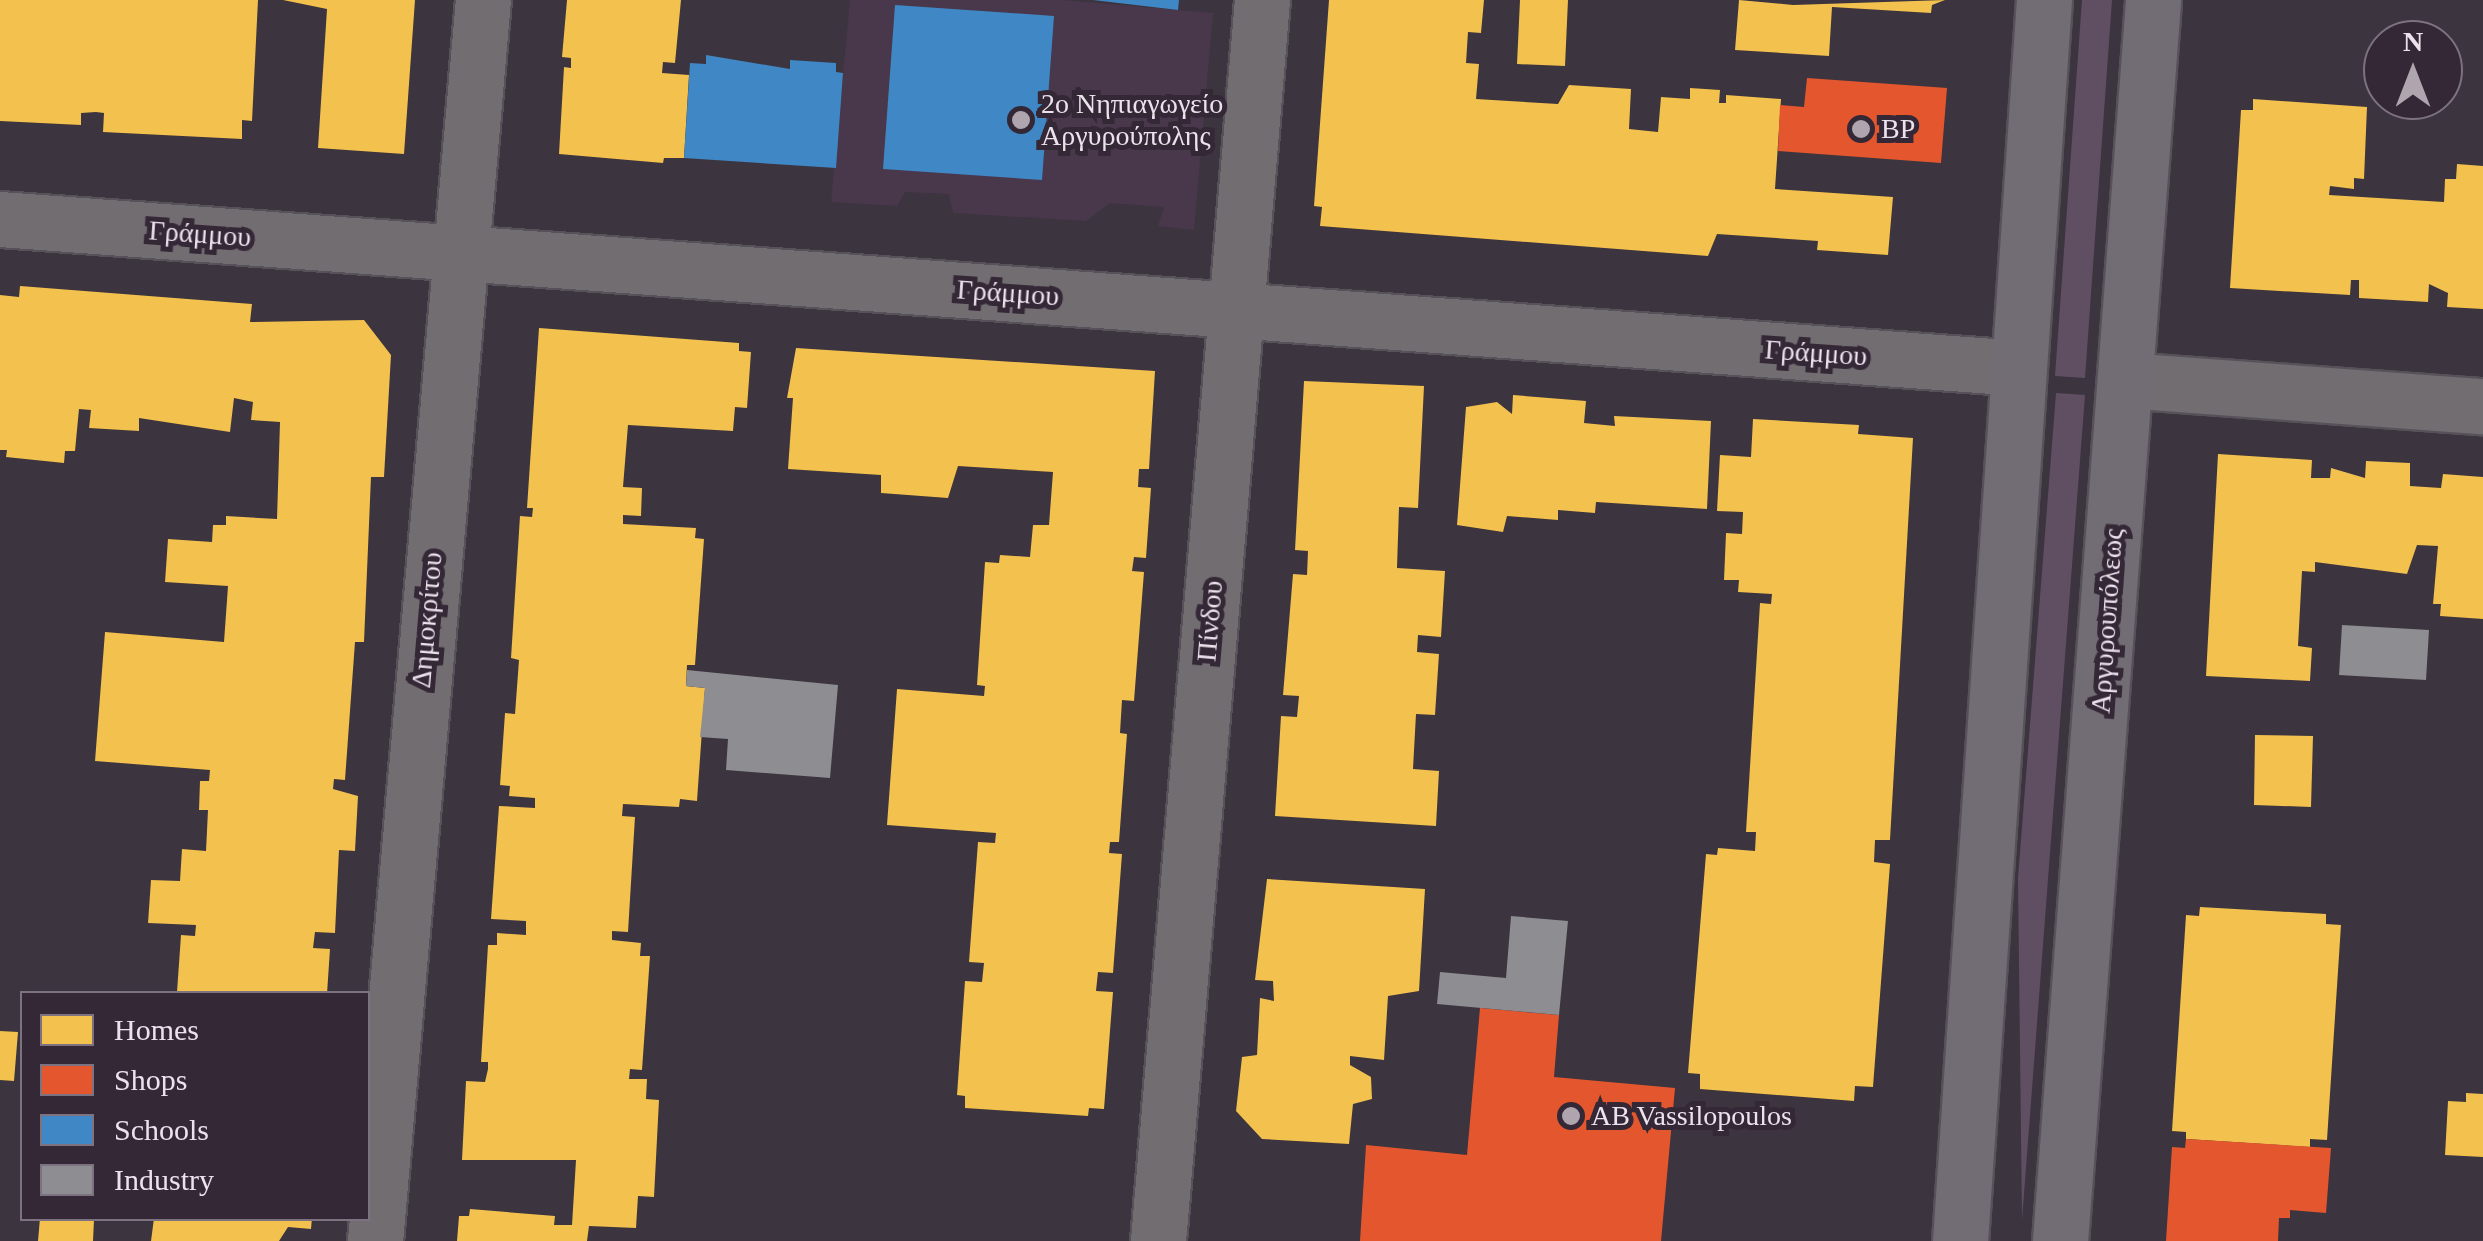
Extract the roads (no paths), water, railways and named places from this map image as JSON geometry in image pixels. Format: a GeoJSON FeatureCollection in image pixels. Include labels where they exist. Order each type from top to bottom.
{"type":"FeatureCollection","features":[{"type":"Feature","properties":{"kind":"main road"},"geometry":{"type":"LineString","coordinates":[[1960,1241],[2016,368],[2044,0]]}},
{"type":"Feature","properties":{"kind":"main road","name":"Αργυρουπόλεως"},"geometry":{"type":"LineString","coordinates":[[2060,1241],[2152,0]]}},
{"type":"Feature","properties":{"kind":"street","name":"Δημοκρίτου"},"geometry":{"type":"LineString","coordinates":[[375,1241],[483,0]]}},
{"type":"Feature","properties":{"kind":"street","name":"Πίνδου"},"geometry":{"type":"LineString","coordinates":[[1158,1241],[1262,0]]}},
{"type":"Feature","properties":{"kind":"street","name":"Γράμμου"},"geometry":{"type":"LineString","coordinates":[[0,219],[2016,368]]}},
{"type":"Feature","properties":{"kind":"street"},"geometry":{"type":"LineString","coordinates":[[2125,380],[2483,406]]}},
{"type":"Feature","properties":{"kind":"place","name":"2ο Νηπιαγωγείο Αργυρούπολης"},"geometry":{"type":"Point","coordinates":[1021,120]}},
{"type":"Feature","properties":{"kind":"place","name":"BP"},"geometry":{"type":"Point","coordinates":[1861,129]}},
{"type":"Feature","properties":{"kind":"place","name":"AB Vassilopoulos"},"geometry":{"type":"Point","coordinates":[1571,1116]}}]}
